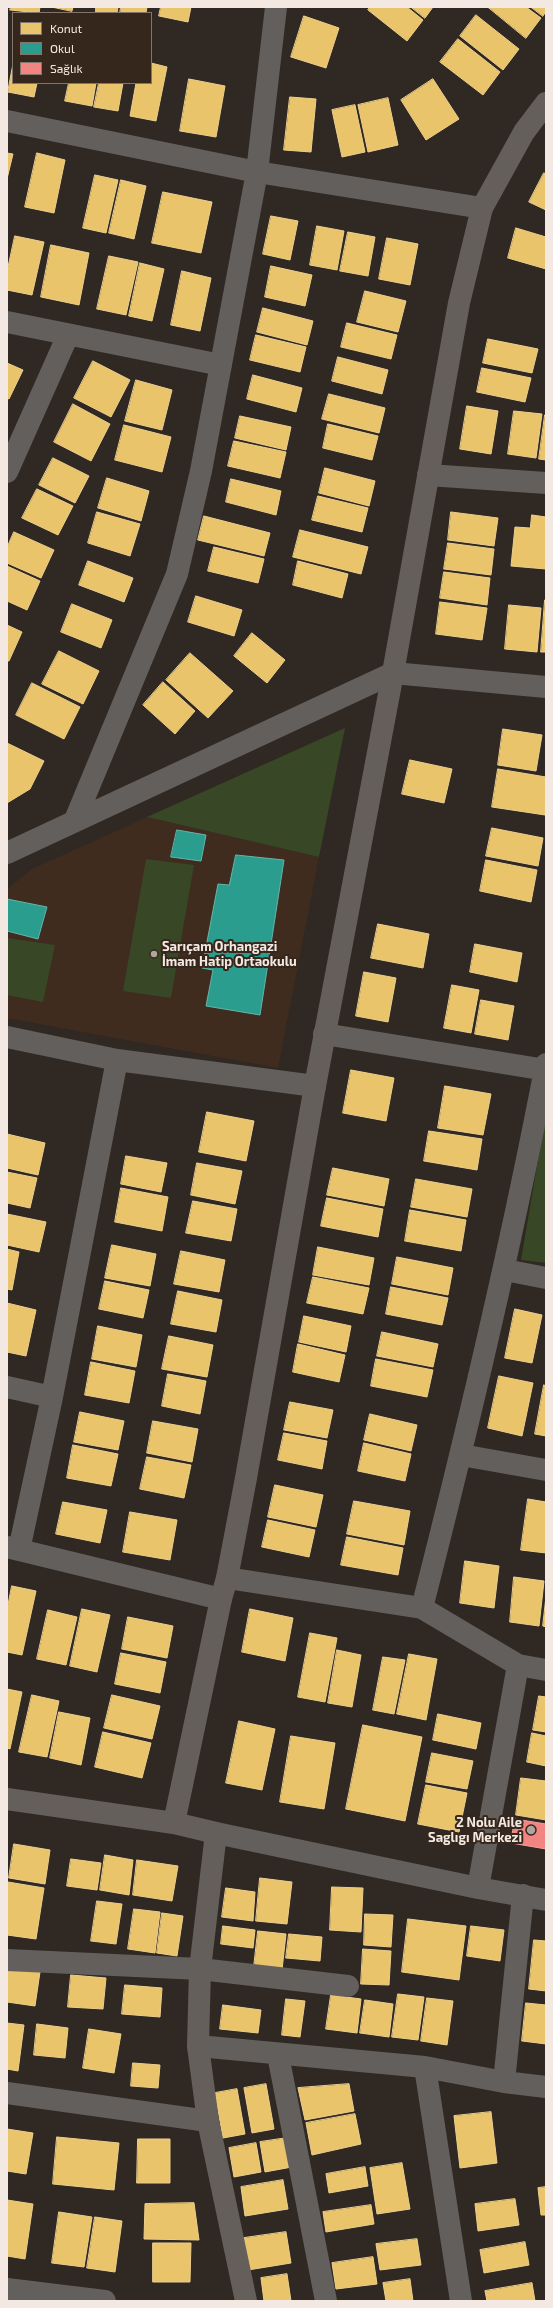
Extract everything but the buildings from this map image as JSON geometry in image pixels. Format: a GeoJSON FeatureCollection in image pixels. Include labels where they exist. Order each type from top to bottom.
{"type":"FeatureCollection","features":[{"type":"Feature","properties":{"kind":"main road"},"geometry":{"type":"LineString","coordinates":[[174,1823],[221,1599],[227,1578],[324,1034],[393,672],[459,303],[482,208],[524,132],[546,103]]}},
{"type":"Feature","properties":{"kind":"main road"},"geometry":{"type":"LineString","coordinates":[[7,1799],[174,1823],[216,1834],[200,1969],[198,2046],[208,2122],[246,2301]]}},
{"type":"Feature","properties":{"kind":"street"},"geometry":{"type":"LineString","coordinates":[[76,820],[177,574],[201,472],[257,172],[276,7]]}},
{"type":"Feature","properties":{"kind":"street"},"geometry":{"type":"LineString","coordinates":[[7,121],[257,172],[482,208]]}},
{"type":"Feature","properties":{"kind":"street"},"geometry":{"type":"LineString","coordinates":[[7,322],[221,365]]}},
{"type":"Feature","properties":{"kind":"street"},"geometry":{"type":"LineString","coordinates":[[7,472],[68,335]]}},
{"type":"Feature","properties":{"kind":"street"},"geometry":{"type":"LineString","coordinates":[[428,475],[546,483]]}},
{"type":"Feature","properties":{"kind":"street"},"geometry":{"type":"LineString","coordinates":[[7,853],[393,672],[546,687]]}},
{"type":"Feature","properties":{"kind":"street"},"geometry":{"type":"LineString","coordinates":[[324,1034],[546,1068],[504,1270],[461,1455],[422,1608]]}},
{"type":"Feature","properties":{"kind":"street"},"geometry":{"type":"LineString","coordinates":[[7,1037],[117,1060],[315,1086]]}},
{"type":"Feature","properties":{"kind":"street"},"geometry":{"type":"LineString","coordinates":[[117,1060],[52,1397],[13,1548],[221,1599]]}},
{"type":"Feature","properties":{"kind":"street"},"geometry":{"type":"LineString","coordinates":[[504,1270],[546,1278]]}},
{"type":"Feature","properties":{"kind":"street"},"geometry":{"type":"LineString","coordinates":[[7,1387],[52,1397]]}},
{"type":"Feature","properties":{"kind":"street"},"geometry":{"type":"LineString","coordinates":[[461,1455],[546,1470]]}},
{"type":"Feature","properties":{"kind":"street"},"geometry":{"type":"LineString","coordinates":[[227,1578],[422,1608],[518,1665],[546,1670]]}},
{"type":"Feature","properties":{"kind":"street"},"geometry":{"type":"LineString","coordinates":[[478,1888],[518,1665]]}},
{"type":"Feature","properties":{"kind":"street"},"geometry":{"type":"LineString","coordinates":[[216,1834],[478,1888],[546,1900]]}},
{"type":"Feature","properties":{"kind":"street"},"geometry":{"type":"LineString","coordinates":[[504,2082],[523,1895]]}},
{"type":"Feature","properties":{"kind":"street"},"geometry":{"type":"LineString","coordinates":[[7,1960],[200,1969],[348,1986]]}},
{"type":"Feature","properties":{"kind":"street"},"geometry":{"type":"LineString","coordinates":[[198,2046],[278,2055],[425,2067],[504,2082],[546,2087]]}},
{"type":"Feature","properties":{"kind":"street"},"geometry":{"type":"LineString","coordinates":[[278,2055],[326,2301]]}},
{"type":"Feature","properties":{"kind":"street"},"geometry":{"type":"LineString","coordinates":[[425,2067],[461,2301]]}},
{"type":"Feature","properties":{"kind":"street"},"geometry":{"type":"LineString","coordinates":[[7,2093],[208,2122]]}},
{"type":"Feature","properties":{"kind":"street"},"geometry":{"type":"LineString","coordinates":[[7,2290],[38,2297],[105,2301]]}},
{"type":"Feature","properties":{"kind":"shaded area","name":"Sarıçam Orhangazi İmam Hatip Ortaokulu"},"geometry":{"type":"Polygon","coordinates":[[[147,817],[319,857],[278,1068],[7,1018],[7,889],[32,869],[147,817]]]}},
{"type":"Feature","properties":{"kind":"green space"},"geometry":{"type":"Polygon","coordinates":[[[345,728],[319,857],[147,817],[345,728]]]}},
{"type":"Feature","properties":{"kind":"green space"},"geometry":{"type":"Polygon","coordinates":[[[146,859],[194,865],[171,998],[123,991],[146,859]]]}},
{"type":"Feature","properties":{"kind":"green space"},"geometry":{"type":"Polygon","coordinates":[[[7,938],[55,945],[43,1002],[7,995],[7,938]]]}},
{"type":"Feature","properties":{"kind":"green space"},"geometry":{"type":"Polygon","coordinates":[[[546,1113],[546,1263],[521,1260],[546,1113]]]}},
{"type":"Feature","properties":{"kind":"place","name":"Sarıçam Orhangazi İmam Hatip Ortaokulu"},"geometry":{"type":"Point","coordinates":[154,954]}},
{"type":"Feature","properties":{"kind":"place","name":"2 Nolu Aile Saglıgı Merkezi"},"geometry":{"type":"Point","coordinates":[531,1830]}}]}
